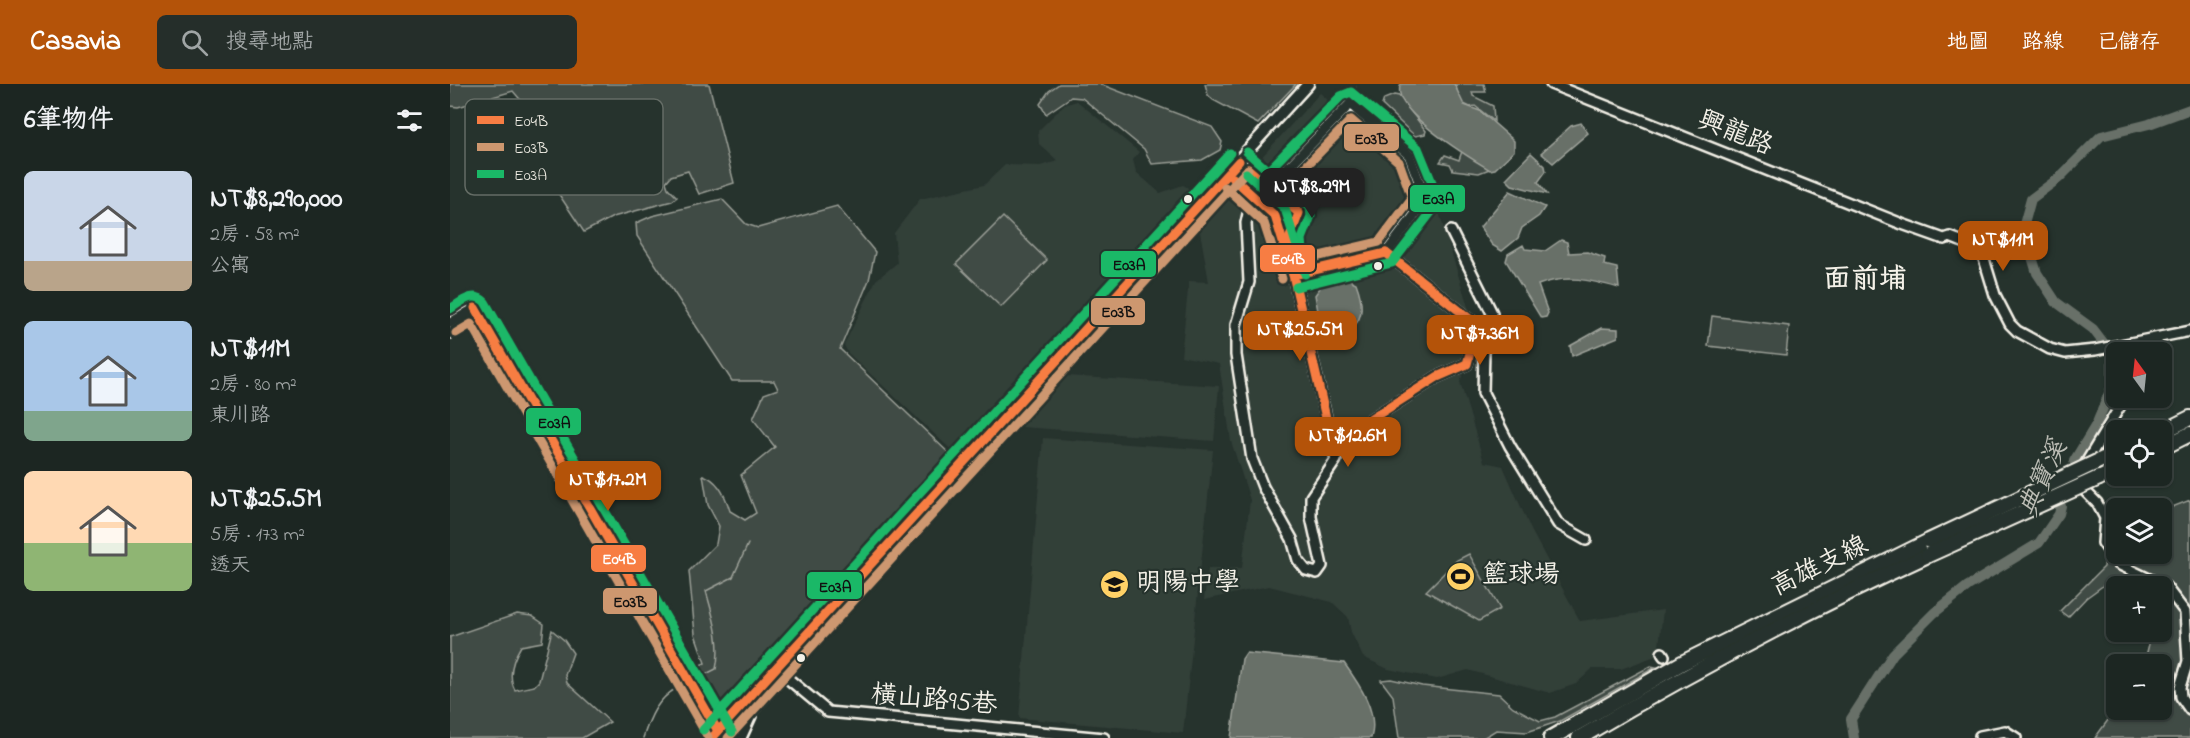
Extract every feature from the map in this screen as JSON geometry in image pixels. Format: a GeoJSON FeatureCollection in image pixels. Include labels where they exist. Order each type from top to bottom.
{"type":"FeatureCollection","features":[{"type":"Feature","properties":{"kind":"highway"},"geometry":{"type":"LineString","coordinates":[[2172,427],[2190,418]]}},
{"type":"Feature","properties":{"kind":"highway"},"geometry":{"type":"LineString","coordinates":[[2172,443],[2190,434]]}},
{"type":"Feature","properties":{"kind":"highway","name":"高雄支線"},"geometry":{"type":"LineString","coordinates":[[1578,738],[1721,657],[2106,458]]}},
{"type":"Feature","properties":{"kind":"highway","name":"高雄支線"},"geometry":{"type":"LineString","coordinates":[[1551,738],[1682,663],[1928,548],[2106,474]]}},
{"type":"Feature","properties":{"kind":"main road"},"geometry":{"type":"LineString","coordinates":[[718,736],[759,704],[779,672],[1308,84]]}},
{"type":"Feature","properties":{"kind":"main road"},"geometry":{"type":"LineString","coordinates":[[718,736],[1318,84]]}},
{"type":"Feature","properties":{"kind":"street","name":"興龍路"},"geometry":{"type":"LineString","coordinates":[[1551,84],[1902,225],[1944,239],[1950,237],[1981,249],[2003,313],[2017,331],[2059,352],[2095,350],[2158,338]]}},
{"type":"Feature","properties":{"kind":"street"},"geometry":{"type":"LineString","coordinates":[[1269,187],[1350,104],[1409,155],[1426,200],[1386,253],[1293,275]]}},
{"type":"Feature","properties":{"kind":"street"},"geometry":{"type":"LineString","coordinates":[[1244,166],[1299,213],[1290,237],[1293,275]]}},
{"type":"Feature","properties":{"kind":"street"},"geometry":{"type":"LineString","coordinates":[[1233,178],[1259,201],[1275,216],[1293,275],[1336,460],[1311,497],[1311,517],[1322,566],[1317,573],[1306,570],[1298,560],[1292,539],[1263,487],[1252,459],[1245,420],[1236,355],[1236,325],[1249,282],[1246,223],[1248,214],[1259,201]]}},
{"type":"Feature","properties":{"kind":"street"},"geometry":{"type":"LineString","coordinates":[[1451,231],[1492,313],[1484,350],[1483,393],[1510,446],[1558,524],[1586,540]]}},
{"type":"Feature","properties":{"kind":"street"},"geometry":{"type":"LineString","coordinates":[[1332,444],[1437,377],[1467,364],[1472,347],[1474,327],[1471,320],[1386,253]]}},
{"type":"Feature","properties":{"kind":"street"},"geometry":{"type":"LineString","coordinates":[[450,323],[472,316]]}},
{"type":"Feature","properties":{"kind":"street"},"geometry":{"type":"LineString","coordinates":[[450,333],[472,316]]}},
{"type":"Feature","properties":{"kind":"street"},"geometry":{"type":"LineString","coordinates":[[472,316],[718,736]]}},
{"type":"Feature","properties":{"kind":"street"},"geometry":{"type":"LineString","coordinates":[[2157,342],[2158,338],[2190,331]]}},
{"type":"Feature","properties":{"kind":"street"},"geometry":{"type":"LineString","coordinates":[[2120,408],[2075,481],[2097,503],[2105,518],[2103,543],[2118,564],[2166,587],[2185,612]]}},
{"type":"Feature","properties":{"kind":"street"},"geometry":{"type":"LineString","coordinates":[[2190,602],[2185,612],[2188,661],[2180,687],[2181,697],[2190,710]]}},
{"type":"Feature","properties":{"kind":"street","name":"橫山路95巷"},"geometry":{"type":"LineString","coordinates":[[779,672],[828,712],[1104,738]]}},
{"type":"Feature","properties":{"kind":"street"},"geometry":{"type":"LineString","coordinates":[[741,738],[746,723],[759,704]]}},
{"type":"Feature","properties":{"kind":"street"},"geometry":{"type":"LineString","coordinates":[[1980,736],[2005,731],[2016,738]]}},
{"type":"Feature","properties":{"kind":"shaded area"},"geometry":{"type":"Polygon","coordinates":[[[450,84],[709,84],[734,183],[699,194],[688,171],[671,176],[666,182],[668,188],[677,197],[672,201],[613,217],[584,232],[559,195],[663,195],[663,99],[520,99],[513,91],[486,99],[465,99],[465,105],[450,106],[450,84]]]}},
{"type":"Feature","properties":{"kind":"shaded area"},"geometry":{"type":"Polygon","coordinates":[[[1059,84],[1100,84],[1212,127],[1222,142],[1220,150],[1202,160],[1152,164],[1144,149],[1082,98],[1071,97],[1046,114],[1040,104],[1049,91],[1059,84]]]}},
{"type":"Feature","properties":{"kind":"shaded area"},"geometry":{"type":"Polygon","coordinates":[[[1205,84],[1296,84],[1258,124],[1213,100],[1208,95],[1205,84]]]}},
{"type":"Feature","properties":{"kind":"shaded area"},"geometry":{"type":"Polygon","coordinates":[[[1401,84],[1454,84],[1464,105],[1480,111],[1514,141],[1514,151],[1495,169],[1490,170],[1433,132],[1418,119],[1406,106],[1400,94],[1401,84]]]}},
{"type":"Feature","properties":{"kind":"shaded area"},"geometry":{"type":"Polygon","coordinates":[[[1441,84],[1484,84],[1486,92],[1472,92],[1473,96],[1493,106],[1494,121],[1475,106],[1470,107],[1460,102],[1456,86],[1441,84]]]}},
{"type":"Feature","properties":{"kind":"shaded area"},"geometry":{"type":"Polygon","coordinates":[[[1357,85],[1358,101],[1415,149],[1437,206],[1469,310],[1474,345],[1460,382],[1484,462],[1503,466],[1531,530],[1580,621],[1663,610],[1658,655],[1621,669],[1592,669],[1576,684],[1550,693],[1468,670],[1437,679],[1388,669],[1363,657],[1351,632],[1348,617],[1332,602],[1269,586],[1204,600],[1208,569],[1242,568],[1250,500],[1231,441],[1219,364],[1181,356],[1189,281],[1209,282],[1199,226],[1320,93],[1337,108],[1357,85]]]}},
{"type":"Feature","properties":{"kind":"shaded area"},"geometry":{"type":"Polygon","coordinates":[[[1394,95],[1399,96],[1426,131],[1425,134],[1415,136],[1382,105],[1384,99],[1394,95]]]}},
{"type":"Feature","properties":{"kind":"shaded area"},"geometry":{"type":"Polygon","coordinates":[[[1077,101],[1139,152],[1133,160],[1136,172],[1160,193],[1183,185],[1197,193],[960,458],[848,353],[844,345],[876,280],[897,263],[894,233],[920,199],[984,185],[1005,165],[1040,166],[1058,161],[1039,144],[1038,131],[1064,105],[1077,101]]]}},
{"type":"Feature","properties":{"kind":"shaded area"},"geometry":{"type":"Polygon","coordinates":[[[1581,123],[1588,133],[1553,163],[1541,153],[1571,126],[1581,123]]]}},
{"type":"Feature","properties":{"kind":"shaded area"},"geometry":{"type":"Polygon","coordinates":[[[1462,151],[1492,168],[1479,173],[1453,170],[1450,164],[1440,162],[1445,155],[1459,160],[1462,151]]]}},
{"type":"Feature","properties":{"kind":"shaded area"},"geometry":{"type":"Polygon","coordinates":[[[1531,153],[1545,166],[1546,171],[1538,182],[1547,194],[1512,185],[1506,179],[1531,153]]]}},
{"type":"Feature","properties":{"kind":"shaded area"},"geometry":{"type":"Polygon","coordinates":[[[1510,191],[1545,207],[1539,216],[1522,228],[1518,238],[1502,251],[1492,245],[1480,227],[1510,191]]]}},
{"type":"Feature","properties":{"kind":"shaded area"},"geometry":{"type":"Polygon","coordinates":[[[722,199],[746,224],[758,228],[837,206],[875,252],[869,280],[840,349],[955,459],[728,706],[715,706],[695,667],[705,663],[695,634],[689,571],[716,544],[719,526],[708,505],[703,475],[717,485],[730,511],[745,520],[756,513],[741,475],[775,447],[753,419],[764,394],[778,389],[774,381],[732,381],[637,236],[636,223],[652,216],[722,199]]]}},
{"type":"Feature","properties":{"kind":"shaded area"},"geometry":{"type":"Polygon","coordinates":[[[1003,217],[1047,260],[1001,307],[956,264],[1003,217]]]}},
{"type":"Feature","properties":{"kind":"shaded area"},"geometry":{"type":"Polygon","coordinates":[[[1561,240],[1567,242],[1569,253],[1587,252],[1605,258],[1604,265],[1617,268],[1619,288],[1569,279],[1538,285],[1548,313],[1546,317],[1541,318],[1506,261],[1508,254],[1523,245],[1525,249],[1545,251],[1561,240]]]}},
{"type":"Feature","properties":{"kind":"shaded area"},"geometry":{"type":"Polygon","coordinates":[[[1341,276],[1356,283],[1361,299],[1361,311],[1354,326],[1340,336],[1336,342],[1330,344],[1328,320],[1318,311],[1315,295],[1325,281],[1341,276]]]}},
{"type":"Feature","properties":{"kind":"shaded area"},"geometry":{"type":"Polygon","coordinates":[[[1712,316],[1789,326],[1786,355],[1708,346],[1712,316]]]}},
{"type":"Feature","properties":{"kind":"shaded area"},"geometry":{"type":"Polygon","coordinates":[[[1602,328],[1618,329],[1618,337],[1572,356],[1570,346],[1602,328]]]}},
{"type":"Feature","properties":{"kind":"shaded area"},"geometry":{"type":"Polygon","coordinates":[[[1067,376],[1219,386],[1214,441],[1022,427],[1067,376]]]}},
{"type":"Feature","properties":{"kind":"shaded area","name":"明陽中學"},"geometry":{"type":"Polygon","coordinates":[[[1043,438],[1213,450],[1183,733],[1019,718],[1043,438]]]}},
{"type":"Feature","properties":{"kind":"shaded area"},"geometry":{"type":"Polygon","coordinates":[[[2190,500],[2190,611],[2184,631],[2190,634],[2190,738],[2095,738],[2108,720],[2172,720],[2172,654],[2146,654],[2150,642],[2172,642],[2172,576],[2106,576],[2106,584],[2086,598],[2068,617],[2060,611],[2104,567],[2106,547],[2106,564],[2172,564],[2172,507],[2190,500]]]}},
{"type":"Feature","properties":{"kind":"shaded area","name":"籃球場"},"geometry":{"type":"Polygon","coordinates":[[[1469,554],[1500,609],[1479,621],[1426,591],[1457,560],[1469,554]]]}},
{"type":"Feature","properties":{"kind":"shaded area"},"geometry":{"type":"Polygon","coordinates":[[[517,614],[532,616],[544,624],[542,642],[521,646],[516,656],[511,673],[515,690],[534,686],[539,681],[552,630],[564,640],[573,653],[565,675],[567,683],[610,722],[582,738],[450,738],[450,637],[517,614]]]}},
{"type":"Feature","properties":{"kind":"shaded area"},"geometry":{"type":"Polygon","coordinates":[[[1246,653],[1344,663],[1370,708],[1373,728],[1371,738],[1231,738],[1242,659],[1246,653]]]}},
{"type":"Feature","properties":{"kind":"shaded area"},"geometry":{"type":"Polygon","coordinates":[[[1651,666],[1656,667],[1560,721],[1527,732],[1496,730],[1483,738],[1399,738],[1393,696],[1381,680],[1391,679],[1422,686],[1499,694],[1513,707],[1540,721],[1555,717],[1651,666]]]}},
{"type":"Feature","properties":{"kind":"waterway","name":"典寶溪"},"geometry":{"type":"LineString","coordinates":[[2074,461],[2097,423],[2112,386],[2112,354],[2093,329],[2056,302],[2037,273],[2023,228],[2031,199],[2059,178],[2101,136],[2149,124],[2190,109]]}},
{"type":"Feature","properties":{"kind":"waterway","name":"典寶溪"},"geometry":{"type":"LineString","coordinates":[[1854,738],[1851,719],[1893,654],[1934,613],[1968,586],[2039,543],[2059,514],[2061,506]]}},
{"type":"Feature","properties":{"kind":"waterway"},"geometry":{"type":"LineString","coordinates":[[692,681],[716,669],[718,659],[716,630],[706,591],[733,577],[748,544]]}},
{"type":"Feature","properties":{"kind":"waterway"},"geometry":{"type":"LineString","coordinates":[[643,738],[659,703],[677,688]]}},
{"type":"Feature","properties":{"kind":"transit line","name":"E03A"},"geometry":{"type":"LineString","coordinates":[[1260,179],[1341,96],[1351,92],[1418,148],[1438,197],[1436,206],[1392,263],[1296,287]]}},
{"type":"Feature","properties":{"kind":"transit line","name":"E03B"},"geometry":{"type":"LineString","coordinates":[[1278,195],[1351,120],[1399,162],[1412,198],[1379,242],[1290,263]]}},
{"type":"Feature","properties":{"kind":"transit line","name":"E03A"},"geometry":{"type":"LineString","coordinates":[[1247,152],[1310,208],[1311,216],[1302,239],[1305,274]]}},
{"type":"Feature","properties":{"kind":"transit line","name":"E03A"},"geometry":{"type":"LineString","coordinates":[[703,730],[1230,153]]}},
{"type":"Feature","properties":{"kind":"transit line","name":"E04B"},"geometry":{"type":"LineString","coordinates":[[712,738],[1239,161]]}},
{"type":"Feature","properties":{"kind":"transit line","name":"E04B"},"geometry":{"type":"LineString","coordinates":[[1248,169],[1299,213],[1290,237],[1290,254]]}},
{"type":"Feature","properties":{"kind":"transit line","name":"E03B"},"geometry":{"type":"LineString","coordinates":[[728,738],[1248,169]]}},
{"type":"Feature","properties":{"kind":"transit line","name":"E03A"},"geometry":{"type":"LineString","coordinates":[[1246,173],[1285,209],[1298,250]]}},
{"type":"Feature","properties":{"kind":"transit line","name":"E04B"},"geometry":{"type":"LineString","coordinates":[[1233,178],[1275,216],[1293,275],[1332,444]]}},
{"type":"Feature","properties":{"kind":"transit line","name":"E03B"},"geometry":{"type":"LineString","coordinates":[[1225,187],[1264,223],[1282,279]]}},
{"type":"Feature","properties":{"kind":"transit line","name":"E04B"},"geometry":{"type":"LineString","coordinates":[[1293,275],[1386,253]]}},
{"type":"Feature","properties":{"kind":"transit line","name":"E04B"},"geometry":{"type":"LineString","coordinates":[[1332,444],[1437,377],[1467,364],[1473,337],[1471,320],[1386,253]]}},
{"type":"Feature","properties":{"kind":"transit line","name":"E03A"},"geometry":{"type":"LineString","coordinates":[[450,309],[472,297],[485,302],[732,732]]}},
{"type":"Feature","properties":{"kind":"transit line","name":"E04B"},"geometry":{"type":"LineString","coordinates":[[475,308],[718,731]]}},
{"type":"Feature","properties":{"kind":"transit line","name":"E03B"},"geometry":{"type":"LineString","coordinates":[[456,333],[471,324],[708,737]]}},
{"type":"Feature","properties":{"kind":"place","name":"籃球場"},"geometry":{"type":"Point","coordinates":[1461,576]}},
{"type":"Feature","properties":{"kind":"place","name":"明陽中學"},"geometry":{"type":"Point","coordinates":[1115,584]}},
{"type":"Feature","properties":{"kind":"district","name":"面前埔"},"geometry":{"type":"Point","coordinates":[1865,280]}}]}
